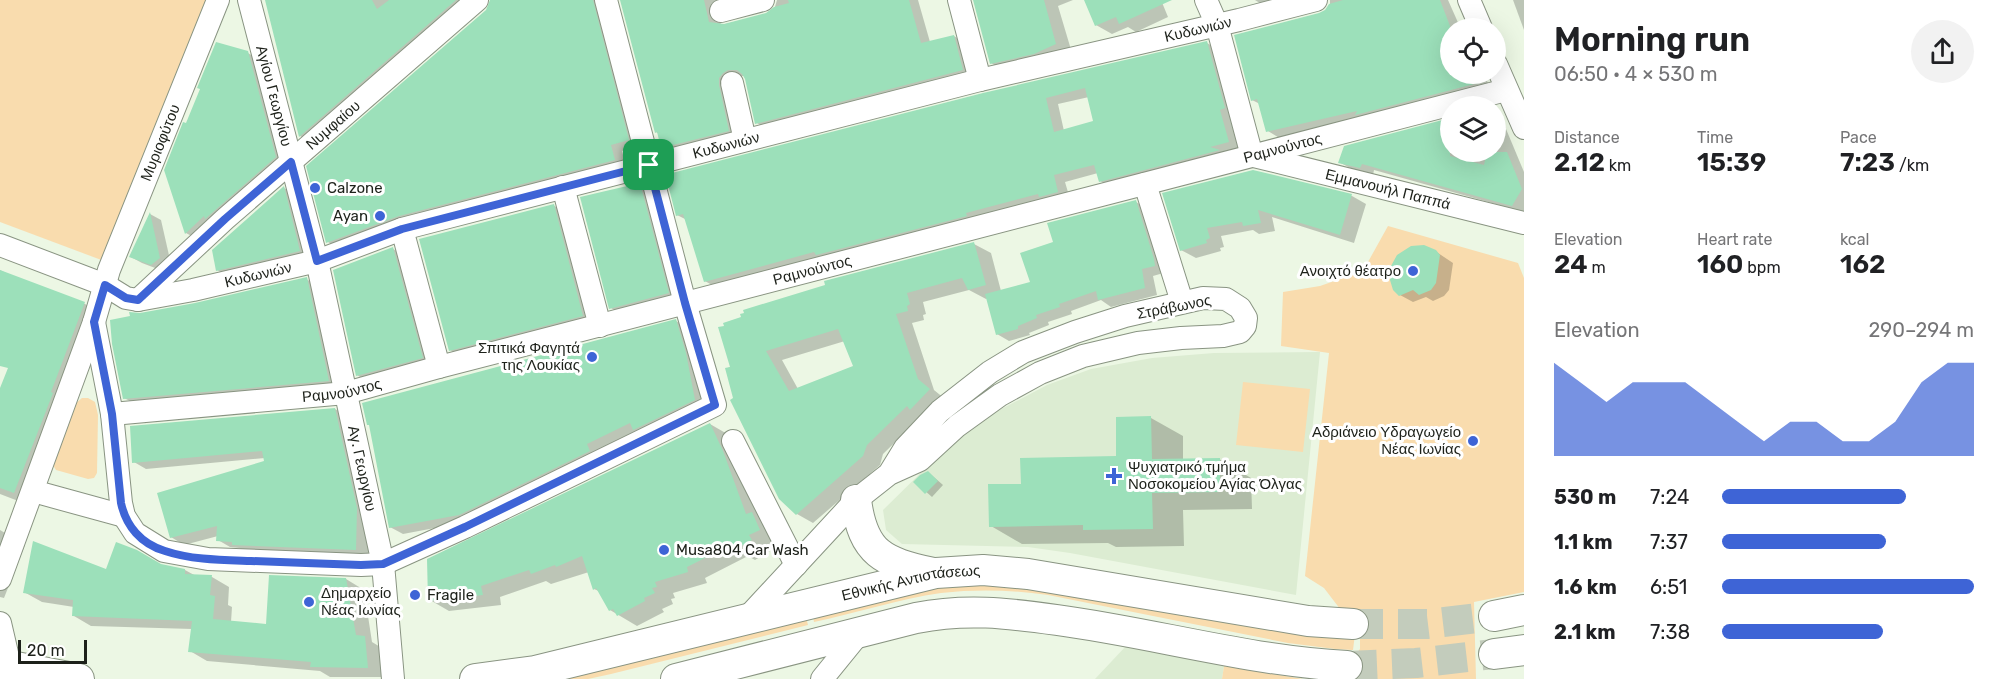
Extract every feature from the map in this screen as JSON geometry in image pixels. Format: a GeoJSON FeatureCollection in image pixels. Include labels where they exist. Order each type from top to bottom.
{"type":"FeatureCollection","features":[{"type":"Feature","properties":{"kind":"main road"},"geometry":{"type":"LineString","coordinates":[[856,500],[859,522],[866,540],[873,549],[884,558],[908,567],[936,573]]}},
{"type":"Feature","properties":{"kind":"main road","name":"Εθνικής Αντιστάσεως"},"geometry":{"type":"LineString","coordinates":[[475,679],[535,671],[936,573],[983,570],[1028,574],[1308,621],[1353,624]]}},
{"type":"Feature","properties":{"kind":"main road"},"geometry":{"type":"LineString","coordinates":[[1494,616],[1524,610]]}},
{"type":"Feature","properties":{"kind":"main road"},"geometry":{"type":"LineString","coordinates":[[676,679],[861,631],[941,613],[974,611],[1106,627],[1305,664],[1347,666]]}},
{"type":"Feature","properties":{"kind":"main road"},"geometry":{"type":"LineString","coordinates":[[1494,654],[1524,650]]}},
{"type":"Feature","properties":{"kind":"main road"},"geometry":{"type":"LineString","coordinates":[[5,665],[79,679]]}},
{"type":"Feature","properties":{"kind":"street","name":"Μυριοφύτου"},"geometry":{"type":"LineString","coordinates":[[94,322],[105,285],[142,186],[218,0]]}},
{"type":"Feature","properties":{"kind":"street","name":"Αγίου Γεωργίου"},"geometry":{"type":"LineString","coordinates":[[249,0],[317,261]]}},
{"type":"Feature","properties":{"kind":"street","name":"Νυμφαίου"},"geometry":{"type":"LineString","coordinates":[[138,300],[225,219],[477,0]]}},
{"type":"Feature","properties":{"kind":"street"},"geometry":{"type":"LineString","coordinates":[[94,322],[112,414],[124,516],[135,533],[164,551],[208,559],[383,564],[485,518],[715,405],[685,303],[606,0]]}},
{"type":"Feature","properties":{"kind":"street"},"geometry":{"type":"LineString","coordinates":[[721,11],[763,0]]}},
{"type":"Feature","properties":{"kind":"street"},"geometry":{"type":"LineString","coordinates":[[958,0],[980,80]]}},
{"type":"Feature","properties":{"kind":"street"},"geometry":{"type":"LineString","coordinates":[[1206,0],[1217,25],[1252,156]]}},
{"type":"Feature","properties":{"kind":"street","name":"Κυδωνιών"},"geometry":{"type":"LineString","coordinates":[[138,300],[193,290],[317,261],[402,229],[980,80],[1316,0]]}},
{"type":"Feature","properties":{"kind":"street"},"geometry":{"type":"LineString","coordinates":[[1469,0],[1477,18]]}},
{"type":"Feature","properties":{"kind":"street"},"geometry":{"type":"LineString","coordinates":[[732,83],[746,140]]}},
{"type":"Feature","properties":{"kind":"street"},"geometry":{"type":"LineString","coordinates":[[1504,84],[1524,128]]}},
{"type":"Feature","properties":{"kind":"street","name":"Ραμνούντος"},"geometry":{"type":"LineString","coordinates":[[112,414],[346,393],[1506,90]]}},
{"type":"Feature","properties":{"kind":"street","name":"Εμμανουήλ Παππά"},"geometry":{"type":"LineString","coordinates":[[1252,156],[1524,223]]}},
{"type":"Feature","properties":{"kind":"street"},"geometry":{"type":"LineString","coordinates":[[1145,184],[1182,302]]}},
{"type":"Feature","properties":{"kind":"street"},"geometry":{"type":"LineString","coordinates":[[563,187],[600,326]]}},
{"type":"Feature","properties":{"kind":"street"},"geometry":{"type":"LineString","coordinates":[[402,229],[439,367]]}},
{"type":"Feature","properties":{"kind":"street"},"geometry":{"type":"LineString","coordinates":[[0,245],[105,285],[126,298],[138,300]]}},
{"type":"Feature","properties":{"kind":"street","name":"Αγ. Γεωργίου"},"geometry":{"type":"LineString","coordinates":[[317,261],[383,564],[393,673]]}},
{"type":"Feature","properties":{"kind":"street","name":"Στράβωνος"},"geometry":{"type":"LineString","coordinates":[[745,621],[856,500],[889,474],[920,460],[966,420],[1000,395],[1040,372],[1083,356],[1138,343],[1223,336],[1240,332],[1245,326],[1246,318],[1240,308],[1226,299],[1203,298],[1125,316],[1023,352],[990,372],[940,411],[905,448],[889,474]]}},
{"type":"Feature","properties":{"kind":"street"},"geometry":{"type":"LineString","coordinates":[[0,579],[94,322]]}},
{"type":"Feature","properties":{"kind":"street"},"geometry":{"type":"LineString","coordinates":[[733,441],[796,565]]}},
{"type":"Feature","properties":{"kind":"street"},"geometry":{"type":"LineString","coordinates":[[33,491],[124,516]]}},
{"type":"Feature","properties":{"kind":"street"},"geometry":{"type":"LineString","coordinates":[[0,623],[5,665]]}},
{"type":"Feature","properties":{"kind":"street"},"geometry":{"type":"LineString","coordinates":[[822,679],[861,631]]}},
{"type":"Feature","properties":{"kind":"shaded area"},"geometry":{"type":"Polygon","coordinates":[[[0,0],[210,0],[104,261],[0,222],[0,0]]]}},
{"type":"Feature","properties":{"kind":"shaded area"},"geometry":{"type":"Polygon","coordinates":[[[1388,226],[1518,263],[1524,278],[1524,592],[1474,602],[1476,679],[1337,679],[1360,649],[1360,635],[1324,588],[1305,576],[1329,353],[1281,346],[1283,292],[1320,286],[1363,271],[1388,226]]]}},
{"type":"Feature","properties":{"kind":"shaded area","name":"Ψυχιατρικό τμήμα Νοσοκομείου Αγίας Όλγας"},"geometry":{"type":"Polygon","coordinates":[[[1320,352],[1296,595],[1028,547],[902,544],[886,530],[883,510],[947,447],[977,422],[1047,385],[1091,369],[1152,358],[1214,353],[1320,352]]]}},
{"type":"Feature","properties":{"kind":"shaded area"},"geometry":{"type":"Polygon","coordinates":[[[1243,382],[1310,389],[1303,452],[1236,445],[1243,382]]]}},
{"type":"Feature","properties":{"kind":"shaded area"},"geometry":{"type":"Polygon","coordinates":[[[82,398],[95,402],[98,415],[97,473],[94,478],[88,479],[56,470],[53,465],[76,403],[82,398]]]}},
{"type":"Feature","properties":{"kind":"shaded area"},"geometry":{"type":"Polygon","coordinates":[[[974,578],[1355,634],[1353,650],[1288,643],[1048,595],[1008,591],[941,593],[814,622],[812,611],[974,578]]]}},
{"type":"Feature","properties":{"kind":"shaded area"},"geometry":{"type":"Polygon","coordinates":[[[805,613],[808,625],[611,674],[588,679],[526,679],[805,613]]]}},
{"type":"Feature","properties":{"kind":"shaded area"},"geometry":{"type":"Polygon","coordinates":[[[1127,645],[1224,666],[1222,679],[1095,679],[1127,645]]]}},
{"type":"Feature","properties":{"kind":"shaded area"},"geometry":{"type":"Polygon","coordinates":[[[1224,666],[1303,679],[1222,679],[1224,666]]]}},
{"type":"Feature","properties":{"kind":"building"},"geometry":{"type":"Polygon","coordinates":[[[265,0],[372,0],[377,9],[389,0],[456,0],[299,137],[265,0]]]}},
{"type":"Feature","properties":{"kind":"building"},"geometry":{"type":"Polygon","coordinates":[[[490,0],[593,0],[629,140],[611,145],[615,160],[399,216],[326,243],[306,166],[486,10],[490,0]]]}},
{"type":"Feature","properties":{"kind":"building"},"geometry":{"type":"Polygon","coordinates":[[[620,0],[704,0],[709,22],[724,24],[766,13],[774,7],[789,3],[788,0],[909,0],[921,43],[954,35],[963,70],[755,124],[745,79],[737,70],[728,70],[719,78],[719,85],[729,131],[661,148],[620,0]]]}},
{"type":"Feature","properties":{"kind":"building"},"geometry":{"type":"Polygon","coordinates":[[[973,0],[1044,0],[1056,44],[1034,54],[990,64],[973,0]]]}},
{"type":"Feature","properties":{"kind":"building"},"geometry":{"type":"Polygon","coordinates":[[[1084,0],[1172,0],[1119,24],[1116,17],[1095,26],[1084,0]]]}},
{"type":"Feature","properties":{"kind":"building"},"geometry":{"type":"Polygon","coordinates":[[[1343,0],[1440,0],[1447,18],[1440,18],[1440,84],[1474,84],[1355,115],[1357,111],[1266,132],[1257,99],[1251,101],[1234,35],[1319,13],[1329,4],[1343,0]]]}},
{"type":"Feature","properties":{"kind":"building"},"geometry":{"type":"Polygon","coordinates":[[[1207,41],[1225,108],[1220,110],[1229,142],[1210,147],[1220,150],[1099,182],[1094,165],[1054,175],[1058,192],[1039,197],[1038,194],[966,213],[967,216],[816,255],[814,252],[704,282],[683,214],[676,216],[666,177],[669,176],[668,174],[983,93],[1207,41]],[[1085,88],[1046,98],[1054,132],[1093,121],[1085,88]]]}},
{"type":"Feature","properties":{"kind":"building"},"geometry":{"type":"Polygon","coordinates":[[[216,42],[248,51],[276,157],[185,234],[164,170],[183,122],[186,123],[200,89],[197,88],[216,42]]]}},
{"type":"Feature","properties":{"kind":"building"},"geometry":{"type":"Polygon","coordinates":[[[1440,121],[1440,162],[1473,162],[1484,165],[1485,162],[1506,162],[1507,152],[1522,189],[1512,206],[1362,164],[1360,168],[1338,163],[1344,146],[1440,121]]]}},
{"type":"Feature","properties":{"kind":"building"},"geometry":{"type":"Polygon","coordinates":[[[1253,170],[1352,194],[1340,235],[1258,210],[1261,223],[1243,226],[1242,222],[1207,228],[1210,238],[1206,240],[1207,243],[1180,251],[1162,193],[1253,170]]]}},
{"type":"Feature","properties":{"kind":"building"},"geometry":{"type":"Polygon","coordinates":[[[640,183],[669,293],[609,309],[580,197],[640,183]]]}},
{"type":"Feature","properties":{"kind":"building"},"geometry":{"type":"Polygon","coordinates":[[[284,186],[300,251],[216,271],[212,250],[284,186]]]}},
{"type":"Feature","properties":{"kind":"building"},"geometry":{"type":"Polygon","coordinates":[[[1136,200],[1155,266],[1142,269],[1145,288],[1098,300],[1096,291],[1036,315],[1037,318],[1018,326],[1018,329],[996,335],[985,294],[1030,282],[1020,253],[1053,242],[1047,223],[1136,200]]]}},
{"type":"Feature","properties":{"kind":"building"},"geometry":{"type":"Polygon","coordinates":[[[554,204],[583,316],[449,351],[419,239],[554,204]]]}},
{"type":"Feature","properties":{"kind":"building"},"geometry":{"type":"Polygon","coordinates":[[[150,212],[160,258],[151,265],[129,257],[150,212]]]}},
{"type":"Feature","properties":{"kind":"building"},"geometry":{"type":"Polygon","coordinates":[[[974,242],[986,285],[968,290],[962,278],[907,293],[910,304],[907,306],[908,311],[896,314],[918,379],[930,389],[910,410],[907,406],[867,445],[863,456],[796,515],[779,499],[730,400],[733,398],[725,368],[730,367],[718,327],[741,317],[743,310],[825,285],[824,281],[974,242]],[[838,329],[766,351],[789,391],[853,366],[838,329]]]}},
{"type":"Feature","properties":{"kind":"building","name":"Ανοιχτό θέατρο"},"geometry":{"type":"Polygon","coordinates":[[[1424,245],[1436,250],[1440,255],[1436,283],[1431,290],[1419,295],[1413,290],[1399,296],[1393,290],[1390,280],[1391,266],[1397,255],[1411,246],[1424,245]]]}},
{"type":"Feature","properties":{"kind":"building"},"geometry":{"type":"Polygon","coordinates":[[[393,247],[423,358],[356,376],[333,270],[393,247]]]}},
{"type":"Feature","properties":{"kind":"building"},"geometry":{"type":"Polygon","coordinates":[[[0,270],[85,302],[14,493],[0,488],[0,388],[8,368],[0,366],[0,270]]]}},
{"type":"Feature","properties":{"kind":"building"},"geometry":{"type":"Polygon","coordinates":[[[307,277],[329,381],[123,399],[112,344],[110,320],[130,316],[129,312],[140,313],[195,303],[307,277]]]}},
{"type":"Feature","properties":{"kind":"building"},"geometry":{"type":"Polygon","coordinates":[[[676,319],[686,353],[695,400],[633,430],[630,423],[587,444],[590,451],[459,515],[389,528],[369,425],[367,425],[362,403],[676,319]]]}},
{"type":"Feature","properties":{"kind":"building"},"geometry":{"type":"Polygon","coordinates":[[[335,408],[357,508],[356,550],[232,545],[232,542],[216,541],[217,526],[170,538],[157,493],[264,461],[262,451],[132,463],[130,426],[335,408]]]}},
{"type":"Feature","properties":{"kind":"building"},"geometry":{"type":"Polygon","coordinates":[[[1151,416],[1152,459],[1220,458],[1220,492],[1152,493],[1153,529],[1083,530],[1083,525],[989,527],[988,484],[1021,484],[1020,458],[1116,456],[1116,417],[1151,416]]]}},
{"type":"Feature","properties":{"kind":"building"},"geometry":{"type":"Polygon","coordinates":[[[710,423],[746,514],[752,512],[760,530],[749,535],[752,540],[734,550],[731,545],[687,567],[688,572],[655,582],[657,587],[652,588],[655,593],[617,616],[613,609],[609,611],[596,588],[593,590],[582,556],[556,567],[555,565],[531,574],[529,570],[481,586],[483,595],[428,601],[427,559],[710,423]]]}},
{"type":"Feature","properties":{"kind":"building"},"geometry":{"type":"Polygon","coordinates":[[[928,471],[938,481],[925,494],[913,482],[928,471]]]}},
{"type":"Feature","properties":{"kind":"building"},"geometry":{"type":"Polygon","coordinates":[[[33,541],[106,569],[116,542],[137,550],[161,564],[185,569],[185,574],[212,575],[210,595],[215,596],[213,619],[266,624],[269,575],[346,578],[356,635],[365,636],[368,668],[310,667],[311,662],[188,652],[192,621],[72,616],[73,600],[23,593],[33,541]]]}},
{"type":"Feature","properties":{"kind":"tunnel"},"geometry":{"type":"LineString","coordinates":[[1353,624],[1427,624],[1494,616]]}},
{"type":"Feature","properties":{"kind":"tunnel"},"geometry":{"type":"LineString","coordinates":[[1347,666],[1416,663],[1494,654]]}},
{"type":"Feature","properties":{"kind":"place","name":"Calzone"},"geometry":{"type":"Point","coordinates":[315,188]}},
{"type":"Feature","properties":{"kind":"place","name":"Ayan"},"geometry":{"type":"Point","coordinates":[380,216]}},
{"type":"Feature","properties":{"kind":"place","name":"Ανοιχτό θέατρο"},"geometry":{"type":"Point","coordinates":[1413,271]}},
{"type":"Feature","properties":{"kind":"place","name":"Σπιτικά Φαγητά της Λουκίας"},"geometry":{"type":"Point","coordinates":[592,357]}},
{"type":"Feature","properties":{"kind":"place","name":"Αδριάνειο Υδραγωγείο Νέας Ιωνίας"},"geometry":{"type":"Point","coordinates":[1473,441]}},
{"type":"Feature","properties":{"kind":"place","name":"Ψυχιατρικό τμήμα Νοσοκομείου Αγίας Όλγας"},"geometry":{"type":"Point","coordinates":[1114,476]}},
{"type":"Feature","properties":{"kind":"place","name":"Musa804 Car Wash"},"geometry":{"type":"Point","coordinates":[664,550]}},
{"type":"Feature","properties":{"kind":"place","name":"Fragile"},"geometry":{"type":"Point","coordinates":[415,595]}},
{"type":"Feature","properties":{"kind":"place","name":"Δημαρχείο Νέας Ιωνίας"},"geometry":{"type":"Point","coordinates":[309,602]}},
{"type":"Feature","properties":{"kind":"route"},"geometry":{"type":"LineString","coordinates":[[291,162],[317,261],[402,229],[649,165],[699,354],[715,405],[485,518],[383,564],[208,559],[164,551],[135,533],[124,516],[121,503],[112,414],[94,322],[105,285],[126,298],[138,300],[225,219],[291,162]]}}]}
